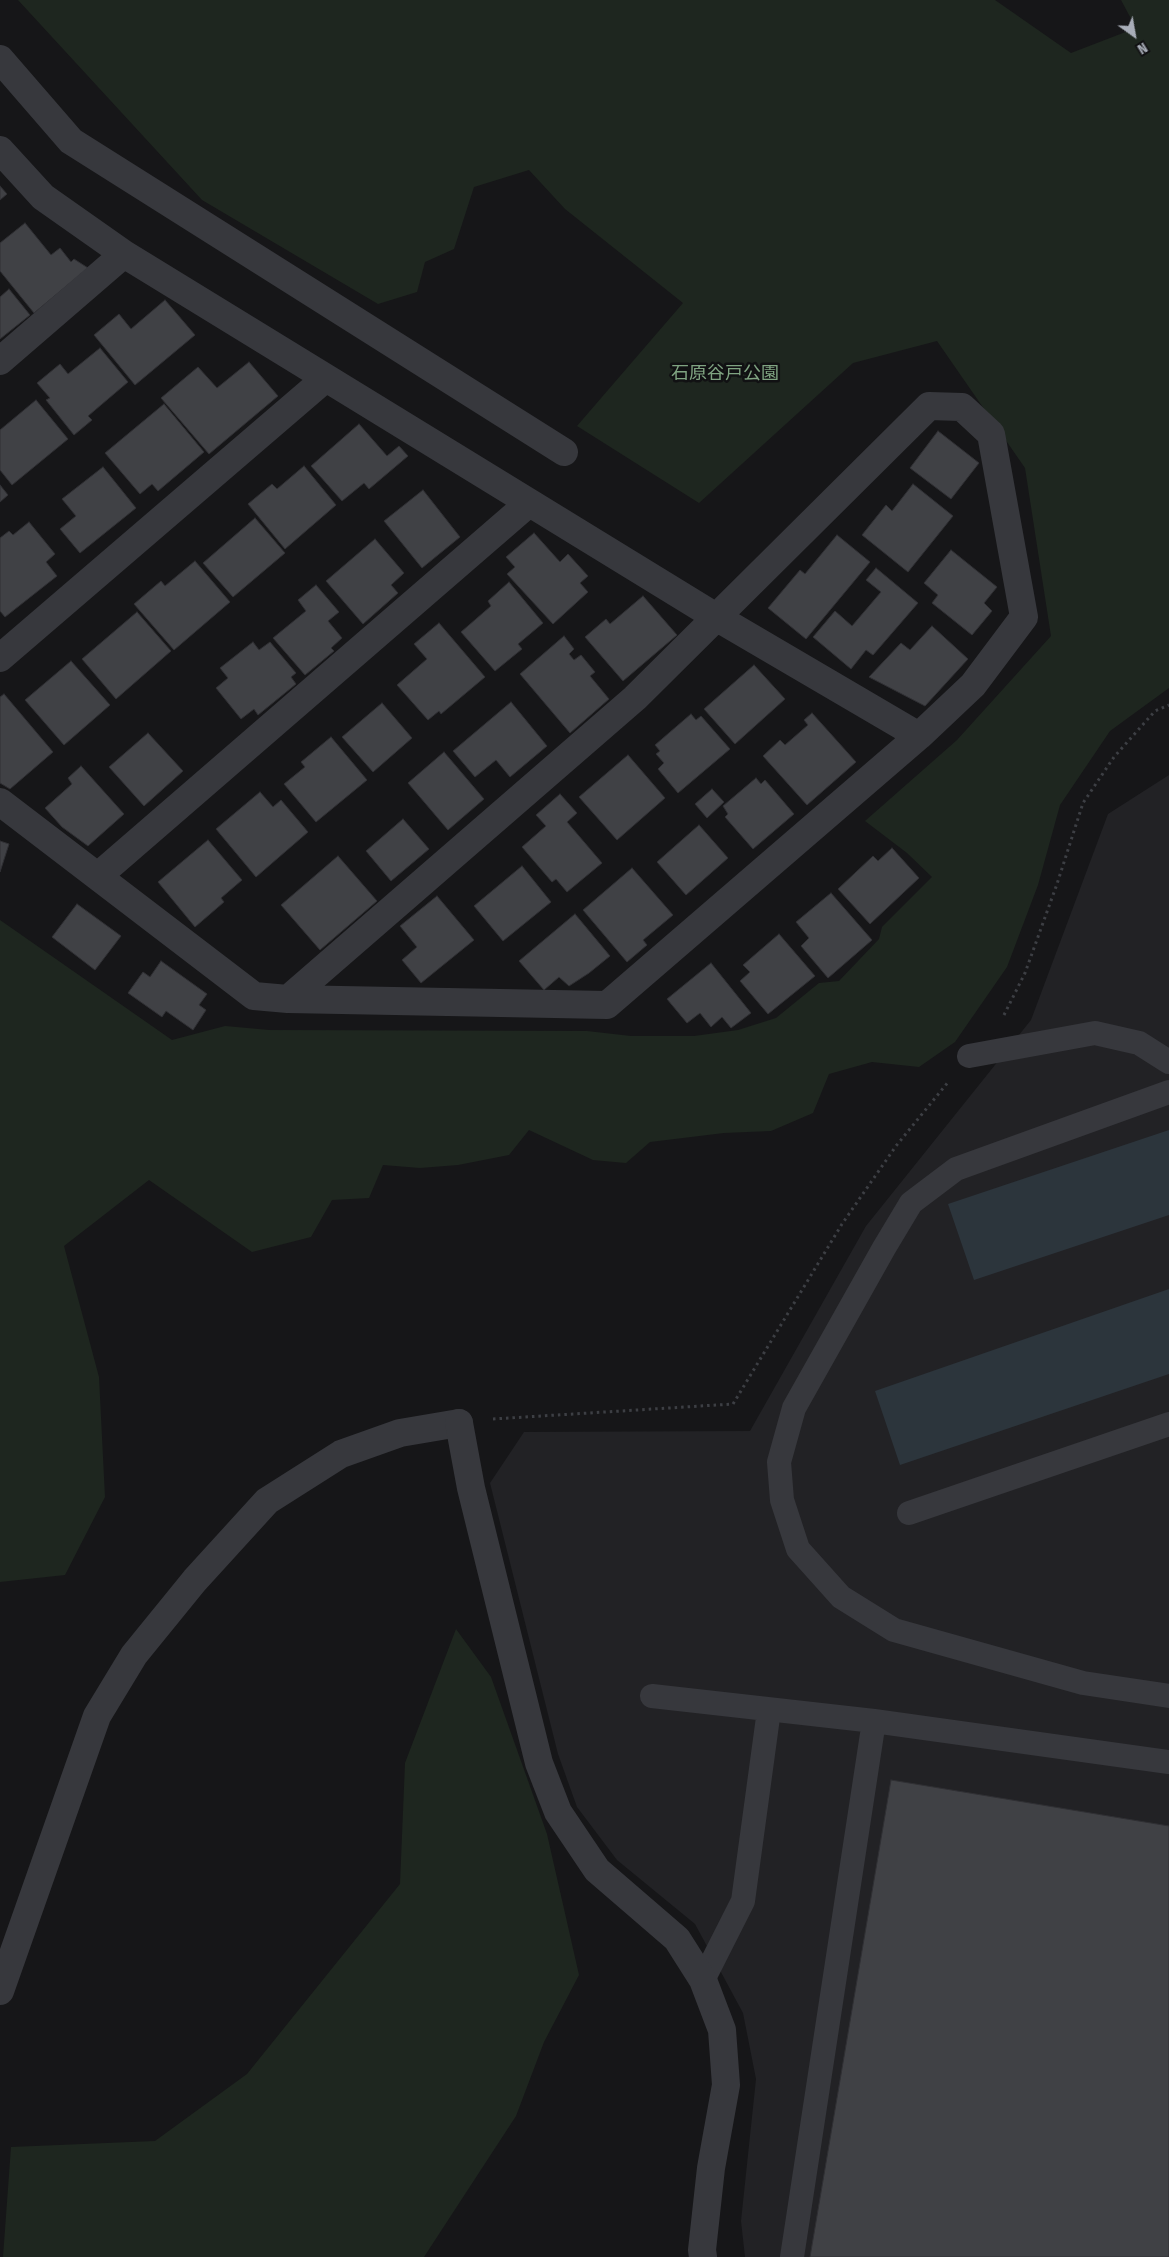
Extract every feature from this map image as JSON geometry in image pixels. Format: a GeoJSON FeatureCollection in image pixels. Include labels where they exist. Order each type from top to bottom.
{"type":"FeatureCollection","features":[{"type":"Feature","properties":{"kind":"street"},"geometry":{"type":"LineString","coordinates":[[0,59],[71,142],[564,452]]}},
{"type":"Feature","properties":{"kind":"street"},"geometry":{"type":"LineString","coordinates":[[0,150],[43,198],[124,254],[716,617],[920,736]]}},
{"type":"Feature","properties":{"kind":"street"},"geometry":{"type":"LineString","coordinates":[[0,361],[124,254]]}},
{"type":"Feature","properties":{"kind":"street"},"geometry":{"type":"LineString","coordinates":[[0,658],[326,378]]}},
{"type":"Feature","properties":{"kind":"street"},"geometry":{"type":"LineString","coordinates":[[0,802],[254,996],[288,999],[608,1005],[920,736],[974,685],[1024,617],[991,434],[962,407],[928,406],[635,698],[288,999]]}},
{"type":"Feature","properties":{"kind":"street"},"geometry":{"type":"LineString","coordinates":[[98,876],[529,503]]}},
{"type":"Feature","properties":{"kind":"street"},"geometry":{"type":"LineString","coordinates":[[0,1991],[97,1716],[134,1655],[195,1580],[267,1501],[341,1454],[400,1433],[459,1423],[470,1488],[539,1763],[558,1812],[597,1870],[677,1939],[703,1980],[722,2030],[726,2085],[711,2168],[702,2250],[704,2257]]}},
{"type":"Feature","properties":{"kind":"lane"},"geometry":{"type":"LineString","coordinates":[[969,1056],[1094,1033],[1138,1043],[1169,1062]]}},
{"type":"Feature","properties":{"kind":"lane"},"geometry":{"type":"LineString","coordinates":[[1169,1092],[956,1169],[911,1203],[794,1408],[779,1462],[782,1500],[798,1549],[841,1597],[894,1630],[1083,1683],[1169,1696]]}},
{"type":"Feature","properties":{"kind":"lane"},"geometry":{"type":"LineString","coordinates":[[909,1513],[1169,1424]]}},
{"type":"Feature","properties":{"kind":"lane"},"geometry":{"type":"LineString","coordinates":[[652,1696],[874,1721],[1169,1762]]}},
{"type":"Feature","properties":{"kind":"lane"},"geometry":{"type":"LineString","coordinates":[[703,1980],[743,1901],[769,1710]]}},
{"type":"Feature","properties":{"kind":"lane"},"geometry":{"type":"LineString","coordinates":[[792,2257],[874,1721]]}},
{"type":"Feature","properties":{"kind":"path"},"geometry":{"type":"LineString","coordinates":[[459,1423],[733,1404],[842,1224],[896,1146],[1004,1014],[1025,973],[1058,884],[1083,803],[1114,756],[1155,711],[1169,705]]}},
{"type":"Feature","properties":{"kind":"shaded area"},"geometry":{"type":"Polygon","coordinates":[[[1169,775],[1169,2257],[745,2257],[741,2221],[756,2079],[743,2013],[695,1924],[617,1860],[577,1807],[558,1754],[490,1483],[524,1432],[750,1431],[866,1226],[1031,1020],[1108,814],[1169,775]]]}},
{"type":"Feature","properties":{"kind":"shaded area"},"geometry":{"type":"Polygon","coordinates":[[[1169,1130],[1169,1215],[974,1280],[948,1204],[1169,1130]]]}},
{"type":"Feature","properties":{"kind":"shaded area"},"geometry":{"type":"Polygon","coordinates":[[[1169,1289],[1169,1374],[900,1465],[875,1391],[1169,1289]]]}},
{"type":"Feature","properties":{"kind":"green space","name":"石原谷戸公園"},"geometry":{"type":"Polygon","coordinates":[[[18,0],[995,0],[1071,53],[1136,28],[1121,0],[1169,0],[1169,688],[1110,731],[1060,805],[1038,885],[1007,967],[955,1042],[919,1067],[872,1062],[829,1074],[813,1113],[771,1131],[724,1133],[650,1142],[626,1163],[593,1160],[529,1130],[509,1155],[458,1165],[420,1168],[383,1165],[369,1198],[332,1200],[311,1237],[252,1252],[149,1180],[64,1246],[99,1377],[105,1497],[65,1575],[0,1582],[0,920],[172,1040],[225,1026],[269,1030],[587,1031],[631,1036],[694,1036],[738,1030],[776,1018],[819,983],[839,981],[879,939],[882,927],[932,877],[907,853],[865,821],[957,740],[1051,636],[1025,468],[937,341],[853,363],[699,503],[577,426],[683,303],[565,209],[529,170],[474,187],[454,249],[425,262],[417,292],[378,304],[202,200],[18,0]]]}},
{"type":"Feature","properties":{"kind":"green space"},"geometry":{"type":"Polygon","coordinates":[[[456,1629],[491,1677],[547,1834],[579,1975],[544,2042],[516,2116],[424,2257],[3,2257],[11,2147],[155,2141],[247,2074],[400,1884],[405,1763],[456,1629]]]}},
{"type":"Feature","properties":{"kind":"building"},"geometry":{"type":"Polygon","coordinates":[[[0,186],[7,194],[0,200],[0,186]]]}},
{"type":"Feature","properties":{"kind":"building"},"geometry":{"type":"Polygon","coordinates":[[[25,223],[51,255],[60,248],[71,262],[74,259],[88,268],[34,313],[0,271],[0,243],[25,223]]]}},
{"type":"Feature","properties":{"kind":"building"},"geometry":{"type":"Polygon","coordinates":[[[9,289],[30,315],[0,339],[0,297],[9,289]]]}},
{"type":"Feature","properties":{"kind":"building"},"geometry":{"type":"Polygon","coordinates":[[[165,300],[195,335],[135,385],[94,335],[119,314],[131,329],[165,300]]]}},
{"type":"Feature","properties":{"kind":"building"},"geometry":{"type":"Polygon","coordinates":[[[100,348],[128,382],[88,416],[92,420],[74,435],[46,400],[50,398],[37,383],[60,364],[68,374],[100,348]]]}},
{"type":"Feature","properties":{"kind":"building"},"geometry":{"type":"Polygon","coordinates":[[[249,362],[278,396],[209,454],[161,398],[198,367],[217,388],[249,362]]]}},
{"type":"Feature","properties":{"kind":"building"},"geometry":{"type":"Polygon","coordinates":[[[36,400],[68,439],[12,485],[0,470],[0,430],[36,400]]]}},
{"type":"Feature","properties":{"kind":"building"},"geometry":{"type":"Polygon","coordinates":[[[164,404],[204,452],[158,491],[152,484],[140,494],[105,453],[164,404]]]}},
{"type":"Feature","properties":{"kind":"building"},"geometry":{"type":"Polygon","coordinates":[[[359,424],[387,456],[399,446],[408,456],[369,489],[364,483],[342,501],[311,466],[359,424]]]}},
{"type":"Feature","properties":{"kind":"building"},"geometry":{"type":"Polygon","coordinates":[[[938,431],[979,463],[951,499],[910,468],[938,431]]]}},
{"type":"Feature","properties":{"kind":"building"},"geometry":{"type":"Polygon","coordinates":[[[304,466],[336,505],[285,549],[248,504],[272,484],[277,489],[304,466]]]}},
{"type":"Feature","properties":{"kind":"building"},"geometry":{"type":"Polygon","coordinates":[[[103,467],[136,508],[80,553],[60,529],[76,516],[62,499],[103,467]]]}},
{"type":"Feature","properties":{"kind":"building"},"geometry":{"type":"Polygon","coordinates":[[[913,484],[953,516],[908,572],[862,535],[886,505],[892,511],[913,484]]]}},
{"type":"Feature","properties":{"kind":"building"},"geometry":{"type":"Polygon","coordinates":[[[0,485],[8,495],[0,502],[0,485]]]}},
{"type":"Feature","properties":{"kind":"building"},"geometry":{"type":"Polygon","coordinates":[[[423,490],[460,537],[422,568],[384,521],[423,490]]]}},
{"type":"Feature","properties":{"kind":"building"},"geometry":{"type":"Polygon","coordinates":[[[255,518],[285,553],[233,597],[203,563],[255,518]]]}},
{"type":"Feature","properties":{"kind":"building"},"geometry":{"type":"Polygon","coordinates":[[[29,522],[55,554],[46,562],[57,576],[5,617],[0,611],[0,538],[9,531],[13,535],[29,522]]]}},
{"type":"Feature","properties":{"kind":"building"},"geometry":{"type":"Polygon","coordinates":[[[534,533],[560,562],[568,554],[588,576],[580,583],[588,592],[553,624],[507,574],[515,567],[506,557],[534,533]]]}},
{"type":"Feature","properties":{"kind":"building"},"geometry":{"type":"Polygon","coordinates":[[[837,535],[870,562],[806,639],[768,608],[800,570],[805,574],[837,535]]]}},
{"type":"Feature","properties":{"kind":"building"},"geometry":{"type":"Polygon","coordinates":[[[375,539],[404,573],[391,585],[398,593],[363,624],[326,581],[375,539]]]}},
{"type":"Feature","properties":{"kind":"building"},"geometry":{"type":"Polygon","coordinates":[[[951,550],[997,587],[984,603],[992,611],[972,635],[932,603],[938,595],[924,583],[951,550]]]}},
{"type":"Feature","properties":{"kind":"building"},"geometry":{"type":"Polygon","coordinates":[[[195,561],[230,602],[174,650],[134,604],[161,581],[165,586],[195,561]]]}},
{"type":"Feature","properties":{"kind":"building"},"geometry":{"type":"Polygon","coordinates":[[[876,568],[918,603],[873,655],[866,650],[851,669],[813,637],[835,611],[852,626],[881,592],[866,580],[876,568]]]}},
{"type":"Feature","properties":{"kind":"building"},"geometry":{"type":"Polygon","coordinates":[[[509,582],[543,623],[518,644],[522,649],[495,671],[461,632],[491,606],[488,601],[509,582]]]}},
{"type":"Feature","properties":{"kind":"building"},"geometry":{"type":"Polygon","coordinates":[[[316,585],[339,612],[328,621],[342,638],[331,648],[334,651],[305,675],[273,638],[306,611],[298,600],[316,585]]]}},
{"type":"Feature","properties":{"kind":"building"},"geometry":{"type":"Polygon","coordinates":[[[643,596],[677,635],[623,681],[585,637],[606,619],[610,624],[643,596]]]}},
{"type":"Feature","properties":{"kind":"building"},"geometry":{"type":"Polygon","coordinates":[[[137,612],[171,651],[116,699],[82,659],[137,612]]]}},
{"type":"Feature","properties":{"kind":"building"},"geometry":{"type":"Polygon","coordinates":[[[439,623],[485,677],[441,714],[439,711],[428,720],[397,685],[427,659],[414,644],[439,623]]]}},
{"type":"Feature","properties":{"kind":"building"},"geometry":{"type":"Polygon","coordinates":[[[932,626],[968,659],[925,706],[869,677],[901,643],[910,650],[932,626]]]}},
{"type":"Feature","properties":{"kind":"building"},"geometry":{"type":"Polygon","coordinates":[[[564,636],[574,649],[569,654],[574,660],[581,655],[595,672],[590,676],[609,699],[570,733],[520,674],[564,636]]]}},
{"type":"Feature","properties":{"kind":"building"},"geometry":{"type":"Polygon","coordinates":[[[253,642],[259,650],[270,642],[296,673],[291,677],[296,684],[258,715],[254,709],[241,719],[216,688],[228,678],[220,668],[253,642]]]}},
{"type":"Feature","properties":{"kind":"building"},"geometry":{"type":"Polygon","coordinates":[[[71,661],[110,705],[64,745],[25,700],[71,661]]]}},
{"type":"Feature","properties":{"kind":"building"},"geometry":{"type":"Polygon","coordinates":[[[754,665],[785,699],[735,744],[704,709],[754,665]]]}},
{"type":"Feature","properties":{"kind":"building"},"geometry":{"type":"Polygon","coordinates":[[[4,694],[53,752],[10,789],[0,783],[0,697],[4,694]]]}},
{"type":"Feature","properties":{"kind":"building"},"geometry":{"type":"Polygon","coordinates":[[[511,702],[547,746],[510,777],[496,760],[475,777],[453,751],[511,702]]]}},
{"type":"Feature","properties":{"kind":"building"},"geometry":{"type":"Polygon","coordinates":[[[382,703],[412,738],[373,772],[342,737],[382,703]]]}},
{"type":"Feature","properties":{"kind":"building"},"geometry":{"type":"Polygon","coordinates":[[[812,713],[856,762],[807,805],[763,756],[780,740],[785,745],[808,725],[804,720],[812,713]]]}},
{"type":"Feature","properties":{"kind":"building"},"geometry":{"type":"Polygon","coordinates":[[[691,714],[696,720],[701,716],[730,749],[678,793],[658,769],[664,763],[656,754],[660,751],[655,745],[691,714]]]}},
{"type":"Feature","properties":{"kind":"building"},"geometry":{"type":"Polygon","coordinates":[[[148,733],[183,771],[144,806],[109,767],[148,733]]]}},
{"type":"Feature","properties":{"kind":"building"},"geometry":{"type":"Polygon","coordinates":[[[331,737],[367,780],[316,822],[284,784],[305,767],[301,762],[331,737]]]}},
{"type":"Feature","properties":{"kind":"building"},"geometry":{"type":"Polygon","coordinates":[[[444,752],[484,799],[448,830],[408,783],[444,752]]]}},
{"type":"Feature","properties":{"kind":"building"},"geometry":{"type":"Polygon","coordinates":[[[628,755],[665,798],[617,840],[579,797],[628,755]]]}},
{"type":"Feature","properties":{"kind":"building"},"geometry":{"type":"Polygon","coordinates":[[[81,766],[124,814],[88,846],[62,827],[45,808],[72,784],[68,778],[81,766]]]}},
{"type":"Feature","properties":{"kind":"building"},"geometry":{"type":"Polygon","coordinates":[[[756,778],[761,784],[765,780],[794,814],[753,849],[725,817],[728,814],[723,806],[756,778]]]}},
{"type":"Feature","properties":{"kind":"building"},"geometry":{"type":"Polygon","coordinates":[[[712,789],[724,802],[707,818],[695,804],[712,789]]]}},
{"type":"Feature","properties":{"kind":"building"},"geometry":{"type":"Polygon","coordinates":[[[260,792],[273,807],[281,800],[308,832],[256,877],[216,829],[260,792]]]}},
{"type":"Feature","properties":{"kind":"building"},"geometry":{"type":"Polygon","coordinates":[[[560,794],[577,813],[567,822],[602,863],[567,892],[556,879],[552,882],[522,847],[546,826],[536,815],[560,794]]]}},
{"type":"Feature","properties":{"kind":"building"},"geometry":{"type":"Polygon","coordinates":[[[403,819],[429,849],[391,881],[366,851],[403,819]]]}},
{"type":"Feature","properties":{"kind":"building"},"geometry":{"type":"Polygon","coordinates":[[[699,825],[728,858],[686,895],[657,862],[699,825]]]}},
{"type":"Feature","properties":{"kind":"building"},"geometry":{"type":"Polygon","coordinates":[[[208,840],[242,880],[221,898],[224,902],[195,927],[158,882],[208,840]]]}},
{"type":"Feature","properties":{"kind":"building"},"geometry":{"type":"Polygon","coordinates":[[[0,841],[9,844],[0,872],[0,841]]]}},
{"type":"Feature","properties":{"kind":"building"},"geometry":{"type":"Polygon","coordinates":[[[892,848],[919,878],[870,924],[838,889],[873,856],[878,861],[892,848]]]}},
{"type":"Feature","properties":{"kind":"building"},"geometry":{"type":"Polygon","coordinates":[[[338,856],[377,901],[320,950],[281,905],[338,856]]]}},
{"type":"Feature","properties":{"kind":"building"},"geometry":{"type":"Polygon","coordinates":[[[522,866],[551,902],[503,941],[474,906],[522,866]]]}},
{"type":"Feature","properties":{"kind":"building"},"geometry":{"type":"Polygon","coordinates":[[[632,868],[673,915],[643,940],[647,945],[627,962],[583,910],[632,868]]]}},
{"type":"Feature","properties":{"kind":"building"},"geometry":{"type":"Polygon","coordinates":[[[831,893],[872,940],[828,978],[801,946],[809,938],[796,922],[831,893]]]}},
{"type":"Feature","properties":{"kind":"building"},"geometry":{"type":"Polygon","coordinates":[[[437,896],[474,940],[421,983],[402,960],[417,947],[400,926],[437,896]]]}},
{"type":"Feature","properties":{"kind":"building"},"geometry":{"type":"Polygon","coordinates":[[[77,904],[121,936],[95,970],[52,937],[77,904]]]}},
{"type":"Feature","properties":{"kind":"building"},"geometry":{"type":"Polygon","coordinates":[[[575,914],[610,956],[569,986],[559,977],[544,990],[519,961],[575,914]]]}},
{"type":"Feature","properties":{"kind":"building"},"geometry":{"type":"Polygon","coordinates":[[[779,934],[815,976],[768,1014],[740,981],[750,972],[743,965],[779,934]]]}},
{"type":"Feature","properties":{"kind":"building"},"geometry":{"type":"Polygon","coordinates":[[[161,961],[207,994],[199,1005],[206,1010],[193,1030],[166,1011],[162,1017],[128,993],[143,972],[150,977],[161,961]]]}},
{"type":"Feature","properties":{"kind":"building"},"geometry":{"type":"Polygon","coordinates":[[[711,963],[751,1013],[731,1028],[722,1017],[711,1027],[700,1013],[687,1023],[667,999],[711,963]]]}},
{"type":"Feature","properties":{"kind":"building"},"geometry":{"type":"Polygon","coordinates":[[[891,1780],[1169,1826],[1169,2257],[810,2257],[891,1780]]]}}]}
